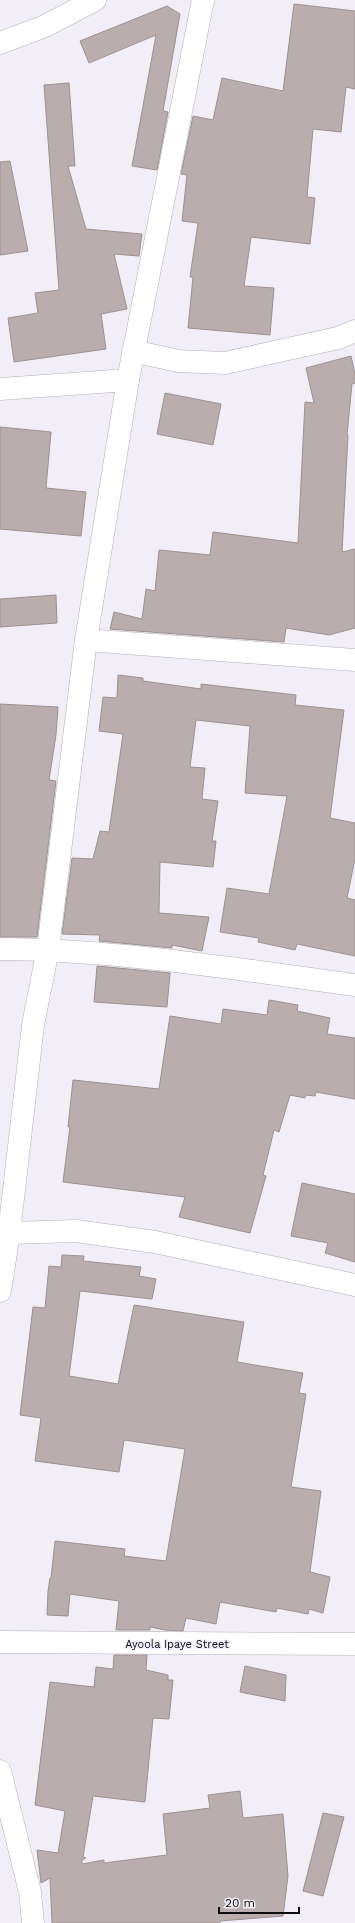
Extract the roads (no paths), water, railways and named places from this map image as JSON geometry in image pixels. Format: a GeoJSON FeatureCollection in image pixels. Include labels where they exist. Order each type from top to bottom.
{"type":"FeatureCollection","features":[{"type":"Feature","properties":{"kind":"street"},"geometry":{"type":"LineString","coordinates":[[0,43],[43,27],[96,0]]}},
{"type":"Feature","properties":{"kind":"street"},"geometry":{"type":"LineString","coordinates":[[0,1291],[2,1266],[9,1233],[33,1025],[48,949],[86,640],[133,352],[203,0]]}},
{"type":"Feature","properties":{"kind":"street"},"geometry":{"type":"LineString","coordinates":[[133,352],[178,361],[225,363],[338,338],[355,331]]}},
{"type":"Feature","properties":{"kind":"street"},"geometry":{"type":"LineString","coordinates":[[0,389],[128,380]]}},
{"type":"Feature","properties":{"kind":"street"},"geometry":{"type":"LineString","coordinates":[[86,640],[355,660]]}},
{"type":"Feature","properties":{"kind":"street"},"geometry":{"type":"LineString","coordinates":[[0,948],[48,949],[206,964],[355,985]]}},
{"type":"Feature","properties":{"kind":"street"},"geometry":{"type":"LineString","coordinates":[[9,1233],[76,1231],[155,1242],[355,1285]]}},
{"type":"Feature","properties":{"kind":"street","name":"Ayoola Ipaye Street"},"geometry":{"type":"LineString","coordinates":[[0,1642],[355,1644]]}},
{"type":"Feature","properties":{"kind":"street"},"geometry":{"type":"LineString","coordinates":[[0,1770],[30,1892],[33,1923]]}}]}
